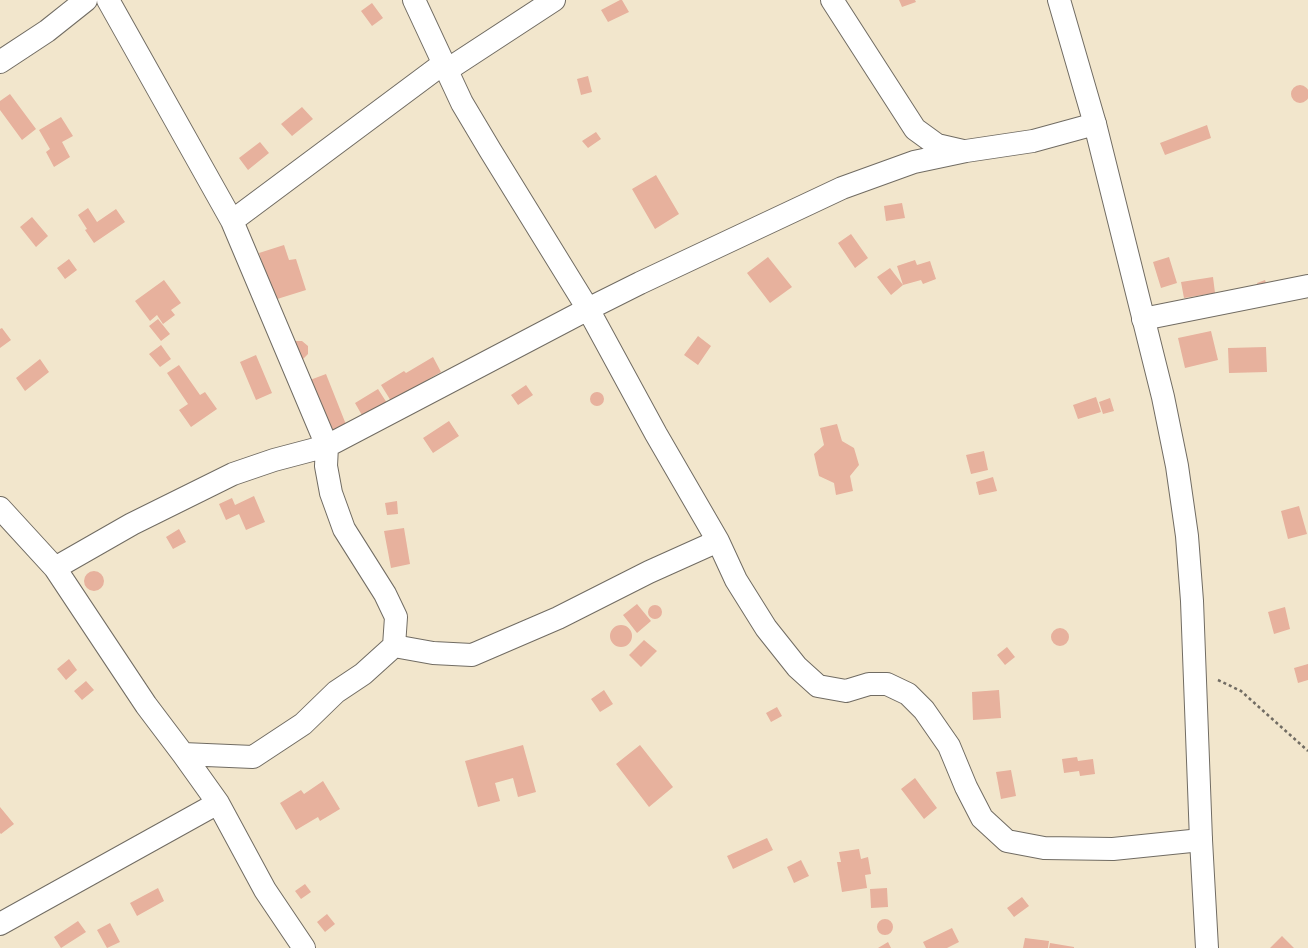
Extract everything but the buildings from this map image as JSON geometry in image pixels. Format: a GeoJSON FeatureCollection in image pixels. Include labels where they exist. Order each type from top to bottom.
{"type":"FeatureCollection","features":[{"type":"Feature","properties":{"kind":"street"},"geometry":{"type":"LineString","coordinates":[[0,62],[47,30],[86,0]]}},
{"type":"Feature","properties":{"kind":"street"},"geometry":{"type":"LineString","coordinates":[[108,0],[232,221],[327,446],[326,466],[331,493],[344,529],[385,594],[396,617],[394,646],[363,674],[336,692],[303,724],[253,757],[183,754]]}},
{"type":"Feature","properties":{"kind":"street"},"geometry":{"type":"LineString","coordinates":[[414,0],[421,19],[446,67],[462,103],[588,309],[656,434],[718,541],[736,580],[766,628],[797,667],[818,686],[846,691],[869,684],[888,684],[908,694],[924,710],[949,746],[966,787],[982,818],[1008,842],[1044,848],[1113,849],[1201,840]]}},
{"type":"Feature","properties":{"kind":"street"},"geometry":{"type":"LineString","coordinates":[[232,221],[446,67],[554,0]]}},
{"type":"Feature","properties":{"kind":"street"},"geometry":{"type":"LineString","coordinates":[[832,0],[915,129],[938,145],[966,151]]}},
{"type":"Feature","properties":{"kind":"street"},"geometry":{"type":"LineString","coordinates":[[1059,0],[1095,124],[1163,397],[1177,466],[1187,536],[1195,674],[1201,840],[1207,948]]}},
{"type":"Feature","properties":{"kind":"street"},"geometry":{"type":"LineString","coordinates":[[55,568],[132,524],[233,474],[274,460],[327,446],[588,309],[842,188],[914,162],[966,151],[1033,141],[1095,124]]}},
{"type":"Feature","properties":{"kind":"street"},"geometry":{"type":"LineString","coordinates":[[1143,319],[1308,286]]}},
{"type":"Feature","properties":{"kind":"street"},"geometry":{"type":"LineString","coordinates":[[0,508],[55,568],[146,705],[218,803],[265,890],[304,948]]}},
{"type":"Feature","properties":{"kind":"street"},"geometry":{"type":"LineString","coordinates":[[394,646],[433,653],[472,655],[558,618],[649,572],[718,541]]}},
{"type":"Feature","properties":{"kind":"street"},"geometry":{"type":"LineString","coordinates":[[0,924],[218,803]]}},
{"type":"Feature","properties":{"kind":"path"},"geometry":{"type":"LineString","coordinates":[[1195,674],[1206,674],[1241,691],[1308,751]]}}]}
